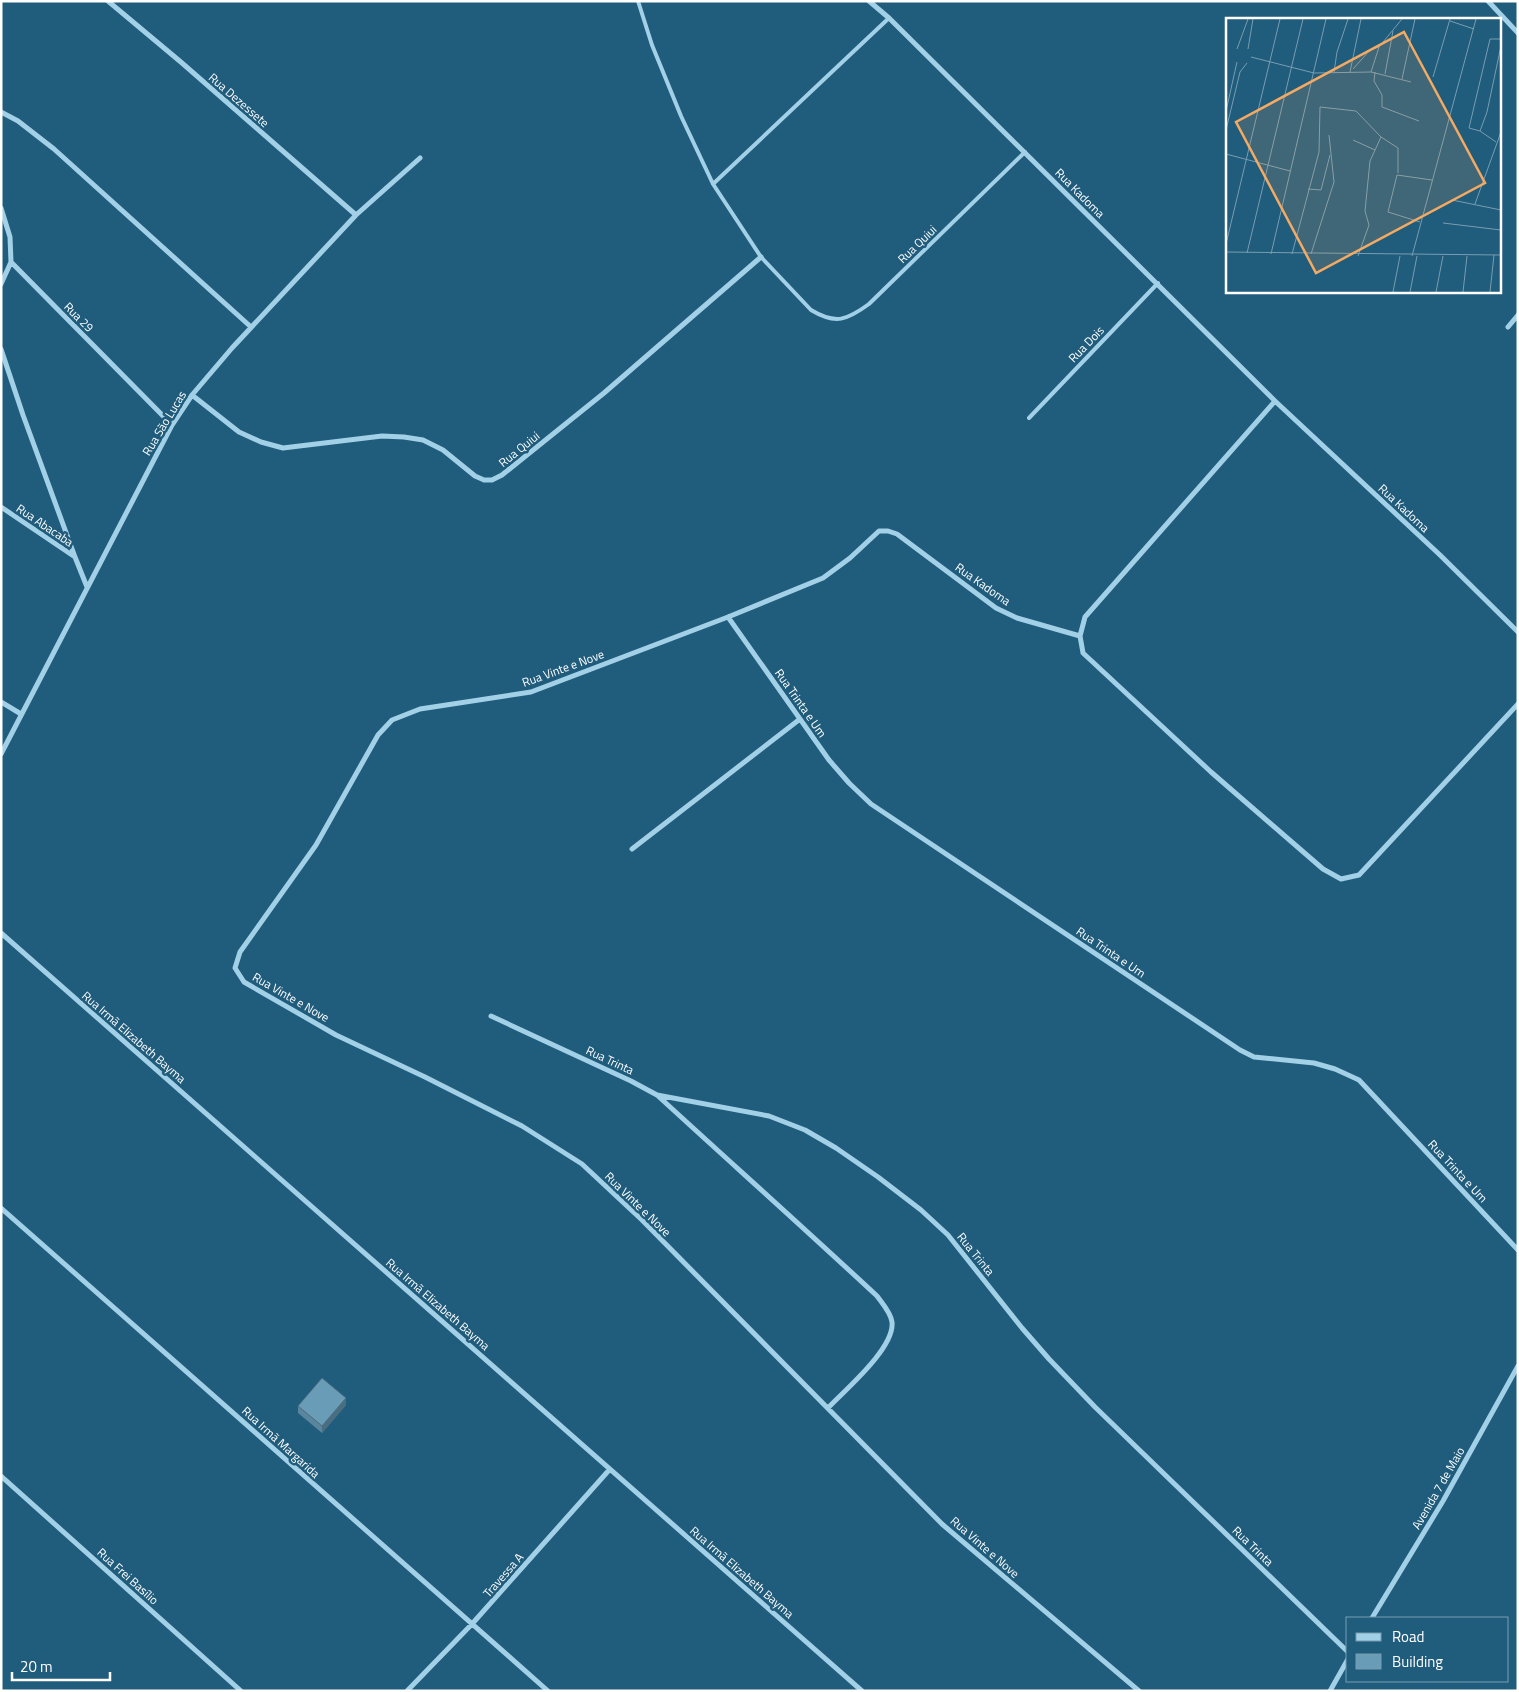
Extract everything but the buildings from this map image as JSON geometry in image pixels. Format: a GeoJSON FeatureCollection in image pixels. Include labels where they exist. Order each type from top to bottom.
{"type":"FeatureCollection","features":[{"type":"Feature","properties":{"kind":"street","name":"Rua Dezessete"},"geometry":{"type":"LineString","coordinates":[[108,1],[356,215]]}},
{"type":"Feature","properties":{"kind":"street","name":"Rua Kadoma"},"geometry":{"type":"LineString","coordinates":[[869,1],[889,18],[1158,283],[1275,401],[1418,534],[1518,632]]}},
{"type":"Feature","properties":{"kind":"street"},"geometry":{"type":"LineString","coordinates":[[1488,1],[1518,33]]}},
{"type":"Feature","properties":{"kind":"street"},"geometry":{"type":"LineString","coordinates":[[1,112],[18,121],[54,149],[251,327]]}},
{"type":"Feature","properties":{"kind":"street","name":"Rua São Lucas"},"geometry":{"type":"LineString","coordinates":[[1,754],[172,425],[192,395],[251,327],[356,215],[420,158]]}},
{"type":"Feature","properties":{"kind":"street"},"geometry":{"type":"LineString","coordinates":[[1,208],[10,237],[11,262],[1,284]]}},
{"type":"Feature","properties":{"kind":"street","name":"Rua Quiui"},"geometry":{"type":"LineString","coordinates":[[192,395],[239,432],[261,442],[283,448],[382,436],[423,440],[443,450],[475,476],[484,480],[492,480],[502,475],[604,393],[761,257]]}},
{"type":"Feature","properties":{"kind":"street","name":"Rua 29"},"geometry":{"type":"LineString","coordinates":[[11,262],[172,425]]}},
{"type":"Feature","properties":{"kind":"street"},"geometry":{"type":"LineString","coordinates":[[1508,327],[1518,315]]}},
{"type":"Feature","properties":{"kind":"street"},"geometry":{"type":"LineString","coordinates":[[1,349],[22,415],[75,557]]}},
{"type":"Feature","properties":{"kind":"street"},"geometry":{"type":"LineString","coordinates":[[1275,401],[1085,617],[1080,636],[1083,653],[1210,772],[1323,868],[1341,879],[1359,875],[1518,704]]}},
{"type":"Feature","properties":{"kind":"street","name":"Rua Abacaba"},"geometry":{"type":"LineString","coordinates":[[1,507],[75,557],[87,587]]}},
{"type":"Feature","properties":{"kind":"street","name":"Rua Kadoma"},"geometry":{"type":"LineString","coordinates":[[728,617],[823,578],[850,558],[879,531],[888,531],[897,534],[996,608],[1017,618],[1080,636]]}},
{"type":"Feature","properties":{"kind":"street","name":"Rua Trinta e Um"},"geometry":{"type":"LineString","coordinates":[[728,617],[829,760],[871,804],[1240,1050],[1254,1057],[1314,1063],[1335,1069],[1359,1080],[1518,1250]]}},
{"type":"Feature","properties":{"kind":"street","name":"Rua Vinte e Nove"},"geometry":{"type":"LineString","coordinates":[[728,617],[531,692],[420,709],[392,720],[378,735],[316,845],[240,952],[235,968],[244,982],[336,1035],[522,1126],[582,1164],[642,1220],[942,1524],[1139,1691]]}},
{"type":"Feature","properties":{"kind":"street"},"geometry":{"type":"LineString","coordinates":[[1,702],[21,714]]}},
{"type":"Feature","properties":{"kind":"street"},"geometry":{"type":"LineString","coordinates":[[632,849],[800,719]]}},
{"type":"Feature","properties":{"kind":"street","name":"Rua Irmã Elizabeth Bayma"},"geometry":{"type":"LineString","coordinates":[[1,933],[862,1691]]}},
{"type":"Feature","properties":{"kind":"street","name":"Rua Trinta"},"geometry":{"type":"LineString","coordinates":[[491,1016],[657,1094],[769,1116],[805,1130],[871,1172],[921,1210],[948,1235],[1022,1328],[1095,1407],[1346,1650]]}},
{"type":"Feature","properties":{"kind":"street"},"geometry":{"type":"LineString","coordinates":[[657,1094],[740,1172],[801,1224],[877,1296],[886,1309],[892,1321],[891,1333],[878,1357],[828,1408]]}},
{"type":"Feature","properties":{"kind":"street","name":"Rua Irmã Margarida"},"geometry":{"type":"LineString","coordinates":[[1,1208],[548,1691]]}},
{"type":"Feature","properties":{"kind":"street","name":"Avenida 7 de Maio"},"geometry":{"type":"LineString","coordinates":[[1373,1617],[1442,1501],[1518,1366]]}},
{"type":"Feature","properties":{"kind":"street","name":"Travessa A"},"geometry":{"type":"LineString","coordinates":[[407,1691],[472,1624],[610,1469]]}},
{"type":"Feature","properties":{"kind":"street","name":"Rua Frei Basílio"},"geometry":{"type":"LineString","coordinates":[[1,1476],[241,1691]]}},
{"type":"Feature","properties":{"kind":"street"},"geometry":{"type":"LineString","coordinates":[[1330,1691],[1346,1663]]}},
{"type":"Feature","properties":{"kind":"lane"},"geometry":{"type":"LineString","coordinates":[[638,1],[652,45],[681,116],[713,184],[761,257]]}},
{"type":"Feature","properties":{"kind":"lane"},"geometry":{"type":"LineString","coordinates":[[713,184],[889,18]]}},
{"type":"Feature","properties":{"kind":"lane","name":"Rua Quiui"},"geometry":{"type":"LineString","coordinates":[[761,257],[811,310],[831,320],[842,320],[870,304],[1024,152]]}},
{"type":"Feature","properties":{"kind":"lane","name":"Rua Dois"},"geometry":{"type":"LineString","coordinates":[[1029,418],[1158,283]]}}]}
